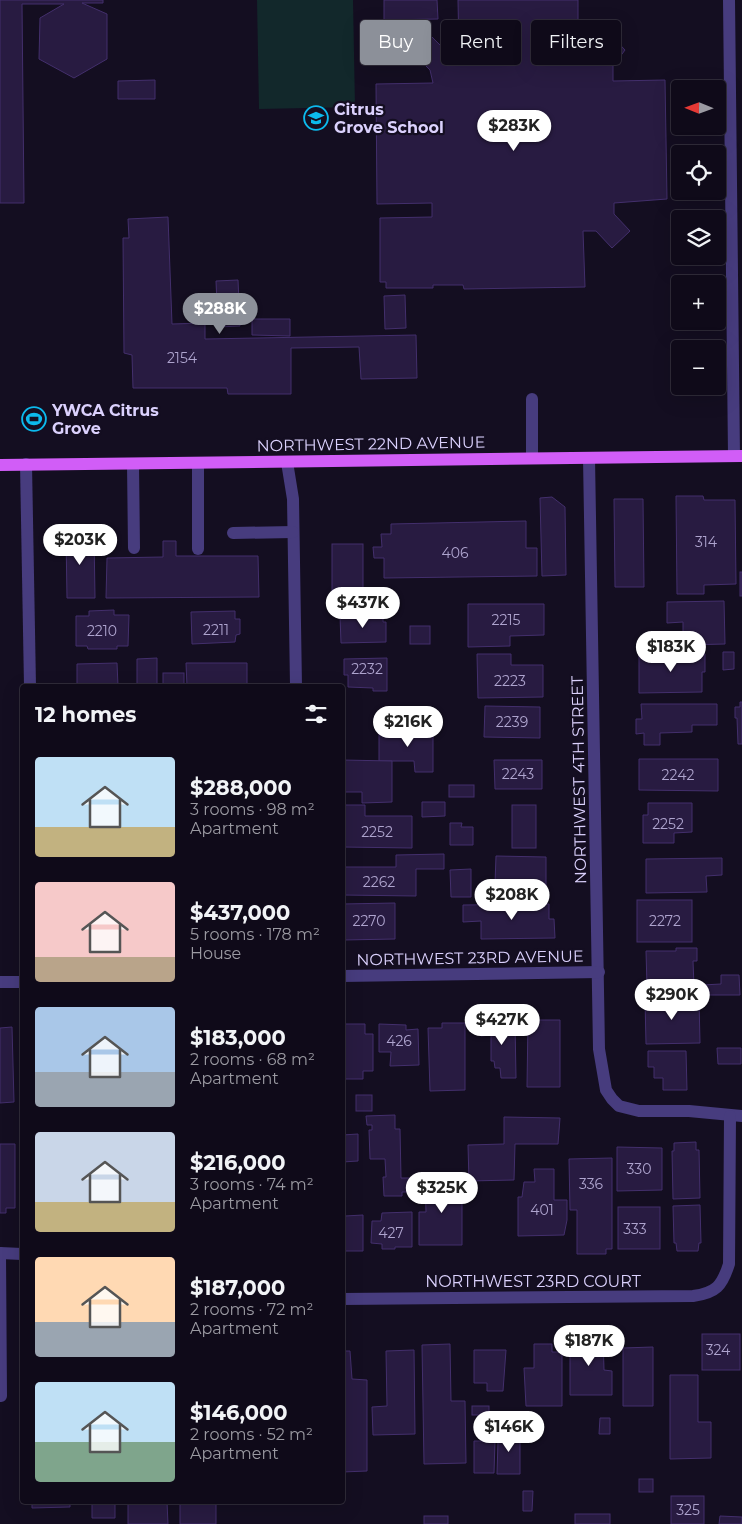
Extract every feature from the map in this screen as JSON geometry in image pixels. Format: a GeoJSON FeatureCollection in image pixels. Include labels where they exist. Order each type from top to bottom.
{"type":"FeatureCollection","features":[{"type":"Feature","properties":{"kind":"main road","name":"NORTHWEST 22ND AVENUE"},"geometry":{"type":"LineString","coordinates":[[0,465],[738,456]]}},
{"type":"Feature","properties":{"kind":"street"},"geometry":{"type":"LineString","coordinates":[[729,0],[736,181],[738,456]]}},
{"type":"Feature","properties":{"kind":"street"},"geometry":{"type":"LineString","coordinates":[[532,399],[532,458]]}},
{"type":"Feature","properties":{"kind":"street","name":"NORTHWEST 4TH STREET"},"geometry":{"type":"LineString","coordinates":[[589,458],[599,1049],[606,1090],[619,1106],[634,1110],[689,1111],[736,1116]]}},
{"type":"Feature","properties":{"kind":"street"},"geometry":{"type":"LineString","coordinates":[[287,462],[293,499],[296,684]]}},
{"type":"Feature","properties":{"kind":"street"},"geometry":{"type":"LineString","coordinates":[[198,463],[198,549]]}},
{"type":"Feature","properties":{"kind":"street"},"geometry":{"type":"LineString","coordinates":[[26,464],[30,684]]}},
{"type":"Feature","properties":{"kind":"street"},"geometry":{"type":"LineString","coordinates":[[133,464],[134,548]]}},
{"type":"Feature","properties":{"kind":"street"},"geometry":{"type":"LineString","coordinates":[[233,533],[294,532]]}},
{"type":"Feature","properties":{"kind":"street","name":"NORTHWEST 23RD AVENUE"},"geometry":{"type":"LineString","coordinates":[[345,976],[599,972]]}},
{"type":"Feature","properties":{"kind":"street"},"geometry":{"type":"LineString","coordinates":[[0,982],[20,982]]}},
{"type":"Feature","properties":{"kind":"street","name":"NORTHWEST 23RD COURT"},"geometry":{"type":"LineString","coordinates":[[345,1299],[693,1296],[714,1290],[726,1275],[729,1264],[736,1116]]}},
{"type":"Feature","properties":{"kind":"street"},"geometry":{"type":"LineString","coordinates":[[0,1396],[0,1253],[20,1254]]}},
{"type":"Feature","properties":{"kind":"green space"},"geometry":{"type":"Polygon","coordinates":[[[257,0],[353,0],[355,107],[259,109],[257,0]]]}},
{"type":"Feature","properties":{"kind":"building"},"geometry":{"type":"Polygon","coordinates":[[[0,0],[103,0],[103,3],[82,3],[107,14],[107,59],[74,78],[39,59],[40,18],[64,4],[22,4],[24,203],[0,203],[0,0]]]}},
{"type":"Feature","properties":{"kind":"building"},"geometry":{"type":"Polygon","coordinates":[[[384,0],[437,0],[438,19],[384,20],[384,0]]]}},
{"type":"Feature","properties":{"kind":"building"},"geometry":{"type":"Polygon","coordinates":[[[458,0],[578,0],[578,20],[531,20],[531,65],[614,65],[613,81],[665,80],[667,199],[614,203],[614,214],[630,231],[612,248],[596,231],[583,231],[585,287],[464,289],[463,285],[433,285],[433,288],[386,288],[386,282],[380,282],[380,218],[432,217],[432,203],[377,204],[376,84],[433,83],[430,70],[425,65],[431,65],[431,36],[441,46],[441,65],[521,65],[521,20],[458,20],[458,0]]]}},
{"type":"Feature","properties":{"kind":"building"},"geometry":{"type":"Polygon","coordinates":[[[621,46],[625,50],[621,55],[621,46]]]}},
{"type":"Feature","properties":{"kind":"building"},"geometry":{"type":"Polygon","coordinates":[[[155,80],[155,99],[118,99],[118,81],[155,80]]]}},
{"type":"Feature","properties":{"kind":"building"},"geometry":{"type":"Polygon","coordinates":[[[168,217],[172,324],[205,323],[205,339],[416,335],[417,378],[361,379],[359,347],[291,348],[291,394],[228,394],[227,388],[133,388],[132,355],[124,353],[123,238],[129,238],[128,219],[168,217]]]}},
{"type":"Feature","properties":{"kind":"building"},"geometry":{"type":"Polygon","coordinates":[[[238,280],[240,326],[218,327],[216,281],[238,280]]]}},
{"type":"Feature","properties":{"kind":"building"},"geometry":{"type":"Polygon","coordinates":[[[405,295],[406,328],[385,329],[384,296],[405,295]]]}},
{"type":"Feature","properties":{"kind":"building"},"geometry":{"type":"Polygon","coordinates":[[[252,319],[290,319],[290,336],[252,335],[252,319]]]}},
{"type":"Feature","properties":{"kind":"building"},"geometry":{"type":"Polygon","coordinates":[[[676,496],[703,496],[704,500],[735,500],[736,584],[704,585],[704,594],[677,594],[676,496]]]}},
{"type":"Feature","properties":{"kind":"building"},"geometry":{"type":"Polygon","coordinates":[[[552,497],[565,507],[566,575],[542,576],[540,498],[552,497]]]}},
{"type":"Feature","properties":{"kind":"building"},"geometry":{"type":"Polygon","coordinates":[[[614,499],[643,499],[644,587],[615,587],[614,499]]]}},
{"type":"Feature","properties":{"kind":"building"},"geometry":{"type":"Polygon","coordinates":[[[526,521],[526,548],[537,548],[537,576],[384,578],[384,558],[374,558],[373,547],[382,547],[381,534],[391,534],[391,524],[526,521]]]}},
{"type":"Feature","properties":{"kind":"building"},"geometry":{"type":"Polygon","coordinates":[[[66,535],[94,535],[95,598],[67,598],[66,535]]]}},
{"type":"Feature","properties":{"kind":"building"},"geometry":{"type":"Polygon","coordinates":[[[163,541],[176,541],[176,556],[258,556],[259,597],[106,598],[107,558],[163,557],[163,541]]]}},
{"type":"Feature","properties":{"kind":"building"},"geometry":{"type":"Polygon","coordinates":[[[332,544],[363,544],[363,599],[332,599],[332,544]]]}},
{"type":"Feature","properties":{"kind":"building"},"geometry":{"type":"Polygon","coordinates":[[[740,572],[742,572],[742,596],[740,596],[740,572]]]}},
{"type":"Feature","properties":{"kind":"building"},"geometry":{"type":"Polygon","coordinates":[[[724,601],[725,644],[683,645],[683,622],[667,623],[667,602],[724,601]]]}},
{"type":"Feature","properties":{"kind":"building"},"geometry":{"type":"Polygon","coordinates":[[[468,604],[544,604],[544,635],[510,636],[510,646],[468,647],[468,604]]]}},
{"type":"Feature","properties":{"kind":"building"},"geometry":{"type":"Polygon","coordinates":[[[114,610],[114,615],[129,615],[128,646],[117,646],[117,649],[88,649],[87,646],[76,646],[76,616],[89,616],[89,611],[114,610]]]}},
{"type":"Feature","properties":{"kind":"building"},"geometry":{"type":"Polygon","coordinates":[[[235,611],[235,619],[240,619],[240,634],[236,635],[235,642],[192,644],[191,612],[235,611]]]}},
{"type":"Feature","properties":{"kind":"building"},"geometry":{"type":"Polygon","coordinates":[[[383,615],[383,622],[386,622],[386,642],[341,643],[340,616],[383,615]]]}},
{"type":"Feature","properties":{"kind":"building"},"geometry":{"type":"Polygon","coordinates":[[[410,626],[430,626],[430,644],[410,644],[410,626]]]}},
{"type":"Feature","properties":{"kind":"building"},"geometry":{"type":"Polygon","coordinates":[[[723,652],[734,652],[734,669],[723,670],[723,652]]]}},
{"type":"Feature","properties":{"kind":"building"},"geometry":{"type":"Polygon","coordinates":[[[477,654],[511,654],[511,665],[543,665],[543,697],[478,698],[477,654]]]}},
{"type":"Feature","properties":{"kind":"building"},"geometry":{"type":"Polygon","coordinates":[[[705,654],[705,672],[702,672],[702,692],[639,693],[639,655],[705,654]]]}},
{"type":"Feature","properties":{"kind":"building"},"geometry":{"type":"Polygon","coordinates":[[[157,658],[157,684],[137,684],[137,659],[157,658]]]}},
{"type":"Feature","properties":{"kind":"building"},"geometry":{"type":"Polygon","coordinates":[[[387,658],[387,691],[373,691],[373,688],[348,687],[348,675],[344,675],[344,659],[387,658]]]}},
{"type":"Feature","properties":{"kind":"building"},"geometry":{"type":"Polygon","coordinates":[[[117,663],[118,684],[77,684],[77,664],[117,663]]]}},
{"type":"Feature","properties":{"kind":"building"},"geometry":{"type":"Polygon","coordinates":[[[186,663],[247,663],[247,684],[187,684],[186,663]]]}},
{"type":"Feature","properties":{"kind":"building"},"geometry":{"type":"Polygon","coordinates":[[[163,673],[184,673],[184,684],[163,684],[163,673]]]}},
{"type":"Feature","properties":{"kind":"building"},"geometry":{"type":"Polygon","coordinates":[[[740,702],[742,702],[742,744],[738,744],[735,707],[740,707],[740,702]]]}},
{"type":"Feature","properties":{"kind":"building"},"geometry":{"type":"Polygon","coordinates":[[[641,704],[717,704],[717,725],[692,725],[692,732],[660,733],[660,745],[644,745],[644,733],[636,734],[636,719],[642,719],[641,704]]]}},
{"type":"Feature","properties":{"kind":"building"},"geometry":{"type":"Polygon","coordinates":[[[485,706],[540,707],[540,738],[484,737],[485,706]]]}},
{"type":"Feature","properties":{"kind":"building"},"geometry":{"type":"Polygon","coordinates":[[[379,730],[433,730],[433,772],[415,772],[414,761],[379,761],[379,730]]]}},
{"type":"Feature","properties":{"kind":"building"},"geometry":{"type":"Polygon","coordinates":[[[639,759],[718,759],[718,791],[639,790],[639,759]]]}},
{"type":"Feature","properties":{"kind":"building"},"geometry":{"type":"Polygon","coordinates":[[[345,760],[392,761],[392,802],[362,803],[362,792],[345,792],[345,760]]]}},
{"type":"Feature","properties":{"kind":"building"},"geometry":{"type":"Polygon","coordinates":[[[494,760],[542,760],[542,789],[495,789],[494,760]]]}},
{"type":"Feature","properties":{"kind":"building"},"geometry":{"type":"Polygon","coordinates":[[[449,785],[474,785],[474,797],[449,797],[449,785]]]}},
{"type":"Feature","properties":{"kind":"building"},"geometry":{"type":"Polygon","coordinates":[[[422,802],[445,802],[445,816],[422,817],[422,802]]]}},
{"type":"Feature","properties":{"kind":"building"},"geometry":{"type":"Polygon","coordinates":[[[648,803],[692,803],[692,832],[674,833],[674,843],[643,843],[643,815],[648,815],[648,803]]]}},
{"type":"Feature","properties":{"kind":"building"},"geometry":{"type":"Polygon","coordinates":[[[345,805],[365,805],[365,816],[412,816],[412,848],[345,847],[345,805]]]}},
{"type":"Feature","properties":{"kind":"building"},"geometry":{"type":"Polygon","coordinates":[[[512,805],[536,805],[536,848],[512,848],[512,805]]]}},
{"type":"Feature","properties":{"kind":"building"},"geometry":{"type":"Polygon","coordinates":[[[450,823],[462,823],[461,827],[473,827],[473,845],[450,845],[450,823]]]}},
{"type":"Feature","properties":{"kind":"building"},"geometry":{"type":"Polygon","coordinates":[[[444,854],[444,869],[416,869],[416,896],[345,895],[345,867],[396,867],[396,855],[444,854]]]}},
{"type":"Feature","properties":{"kind":"building"},"geometry":{"type":"Polygon","coordinates":[[[496,856],[546,857],[546,898],[526,897],[526,884],[495,884],[496,856]]]}},
{"type":"Feature","properties":{"kind":"building"},"geometry":{"type":"Polygon","coordinates":[[[722,858],[722,875],[706,876],[707,892],[646,893],[646,859],[722,858]]]}},
{"type":"Feature","properties":{"kind":"building"},"geometry":{"type":"Polygon","coordinates":[[[471,869],[471,897],[451,897],[450,870],[471,869]]]}},
{"type":"Feature","properties":{"kind":"building"},"geometry":{"type":"Polygon","coordinates":[[[637,900],[692,900],[692,942],[637,942],[637,900]]]}},
{"type":"Feature","properties":{"kind":"building"},"geometry":{"type":"Polygon","coordinates":[[[395,903],[395,939],[345,940],[345,904],[395,903]]]}},
{"type":"Feature","properties":{"kind":"building"},"geometry":{"type":"Polygon","coordinates":[[[549,904],[549,919],[554,919],[555,938],[481,939],[481,921],[463,922],[463,905],[549,904]]]}},
{"type":"Feature","properties":{"kind":"building"},"geometry":{"type":"Polygon","coordinates":[[[676,948],[697,948],[697,961],[693,961],[694,986],[647,986],[646,951],[676,951],[676,948]]]}},
{"type":"Feature","properties":{"kind":"building"},"geometry":{"type":"Polygon","coordinates":[[[721,975],[739,975],[740,995],[702,995],[702,985],[721,984],[721,975]]]}},
{"type":"Feature","properties":{"kind":"building"},"geometry":{"type":"Polygon","coordinates":[[[645,999],[699,999],[700,1043],[646,1044],[645,999]]]}},
{"type":"Feature","properties":{"kind":"building"},"geometry":{"type":"Polygon","coordinates":[[[528,1020],[560,1020],[560,1087],[527,1087],[528,1020]]]}},
{"type":"Feature","properties":{"kind":"building"},"geometry":{"type":"Polygon","coordinates":[[[481,1022],[515,1022],[516,1078],[501,1078],[500,1068],[495,1068],[494,1061],[491,1061],[491,1035],[481,1036],[481,1022]]]}},
{"type":"Feature","properties":{"kind":"building"},"geometry":{"type":"Polygon","coordinates":[[[442,1023],[465,1023],[465,1090],[430,1091],[428,1028],[442,1028],[442,1023]]]}},
{"type":"Feature","properties":{"kind":"building"},"geometry":{"type":"Polygon","coordinates":[[[345,1024],[365,1024],[365,1034],[373,1034],[373,1071],[363,1071],[363,1079],[345,1079],[345,1024]]]}},
{"type":"Feature","properties":{"kind":"building"},"geometry":{"type":"Polygon","coordinates":[[[379,1024],[406,1025],[406,1030],[418,1029],[419,1065],[390,1066],[391,1052],[379,1052],[379,1024]]]}},
{"type":"Feature","properties":{"kind":"building"},"geometry":{"type":"Polygon","coordinates":[[[12,1027],[14,1102],[0,1103],[0,1028],[12,1027]]]}},
{"type":"Feature","properties":{"kind":"building"},"geometry":{"type":"Polygon","coordinates":[[[717,1048],[741,1048],[741,1064],[718,1064],[717,1048]]]}},
{"type":"Feature","properties":{"kind":"building"},"geometry":{"type":"Polygon","coordinates":[[[648,1051],[686,1051],[687,1090],[663,1090],[663,1078],[654,1078],[654,1067],[648,1067],[648,1051]]]}},
{"type":"Feature","properties":{"kind":"building"},"geometry":{"type":"Polygon","coordinates":[[[356,1095],[372,1095],[372,1111],[356,1111],[356,1095]]]}},
{"type":"Feature","properties":{"kind":"building"},"geometry":{"type":"Polygon","coordinates":[[[395,1115],[395,1129],[400,1129],[401,1178],[416,1178],[417,1192],[402,1192],[402,1196],[384,1196],[383,1177],[386,1177],[385,1159],[370,1159],[369,1130],[372,1130],[372,1125],[367,1125],[366,1116],[395,1115]]]}},
{"type":"Feature","properties":{"kind":"building"},"geometry":{"type":"Polygon","coordinates":[[[504,1117],[560,1118],[558,1144],[515,1144],[514,1180],[469,1181],[468,1145],[504,1144],[504,1117]]]}},
{"type":"Feature","properties":{"kind":"building"},"geometry":{"type":"Polygon","coordinates":[[[358,1134],[358,1161],[345,1162],[345,1135],[358,1134]]]}},
{"type":"Feature","properties":{"kind":"building"},"geometry":{"type":"Polygon","coordinates":[[[696,1142],[696,1150],[699,1150],[700,1198],[673,1199],[672,1151],[674,1151],[674,1143],[696,1142]]]}},
{"type":"Feature","properties":{"kind":"building"},"geometry":{"type":"Polygon","coordinates":[[[0,1144],[15,1144],[15,1208],[6,1208],[6,1213],[0,1213],[0,1144]]]}},
{"type":"Feature","properties":{"kind":"building"},"geometry":{"type":"Polygon","coordinates":[[[617,1147],[662,1148],[662,1190],[617,1191],[617,1147]]]}},
{"type":"Feature","properties":{"kind":"building"},"geometry":{"type":"Polygon","coordinates":[[[612,1158],[612,1249],[606,1249],[606,1254],[577,1254],[577,1210],[570,1210],[569,1159],[612,1158]]]}},
{"type":"Feature","properties":{"kind":"building"},"geometry":{"type":"Polygon","coordinates":[[[534,1169],[554,1169],[554,1200],[567,1200],[567,1220],[564,1235],[518,1236],[518,1197],[522,1197],[524,1182],[535,1182],[534,1169]]]}},
{"type":"Feature","properties":{"kind":"building"},"geometry":{"type":"Polygon","coordinates":[[[425,1180],[462,1180],[462,1245],[419,1245],[419,1212],[426,1212],[425,1180]]]}},
{"type":"Feature","properties":{"kind":"building"},"geometry":{"type":"Polygon","coordinates":[[[700,1205],[701,1243],[699,1243],[698,1251],[677,1251],[676,1243],[674,1243],[673,1206],[700,1205]]]}},
{"type":"Feature","properties":{"kind":"building"},"geometry":{"type":"Polygon","coordinates":[[[618,1207],[660,1207],[660,1249],[618,1249],[618,1207]]]}},
{"type":"Feature","properties":{"kind":"building"},"geometry":{"type":"Polygon","coordinates":[[[412,1212],[412,1247],[382,1249],[382,1244],[371,1243],[372,1221],[381,1221],[382,1213],[412,1212]]]}},
{"type":"Feature","properties":{"kind":"building"},"geometry":{"type":"Polygon","coordinates":[[[363,1215],[363,1251],[345,1251],[345,1216],[363,1215]]]}},
{"type":"Feature","properties":{"kind":"building"},"geometry":{"type":"Polygon","coordinates":[[[702,1334],[740,1334],[740,1370],[702,1370],[702,1334]]]}},
{"type":"Feature","properties":{"kind":"building"},"geometry":{"type":"Polygon","coordinates":[[[570,1336],[603,1336],[604,1370],[612,1371],[612,1395],[570,1395],[570,1336]]]}},
{"type":"Feature","properties":{"kind":"building"},"geometry":{"type":"Polygon","coordinates":[[[450,1344],[451,1401],[465,1401],[466,1463],[424,1464],[422,1345],[450,1344]]]}},
{"type":"Feature","properties":{"kind":"building"},"geometry":{"type":"Polygon","coordinates":[[[534,1344],[552,1344],[552,1352],[562,1352],[562,1406],[526,1406],[524,1368],[534,1368],[534,1344]]]}},
{"type":"Feature","properties":{"kind":"building"},"geometry":{"type":"Polygon","coordinates":[[[653,1347],[653,1406],[623,1406],[623,1348],[653,1347]]]}},
{"type":"Feature","properties":{"kind":"building"},"geometry":{"type":"Polygon","coordinates":[[[414,1350],[415,1434],[373,1435],[372,1407],[387,1406],[386,1351],[414,1350]]]}},
{"type":"Feature","properties":{"kind":"building"},"geometry":{"type":"Polygon","coordinates":[[[474,1350],[506,1350],[503,1391],[487,1391],[487,1383],[474,1383],[474,1350]]]}},
{"type":"Feature","properties":{"kind":"building"},"geometry":{"type":"Polygon","coordinates":[[[345,1351],[350,1351],[352,1379],[367,1380],[367,1471],[345,1472],[345,1351]]]}},
{"type":"Feature","properties":{"kind":"building"},"geometry":{"type":"Polygon","coordinates":[[[670,1375],[698,1375],[698,1422],[711,1422],[711,1458],[670,1459],[670,1375]]]}},
{"type":"Feature","properties":{"kind":"building"},"geometry":{"type":"Polygon","coordinates":[[[472,1406],[489,1406],[489,1415],[472,1415],[472,1406]]]}},
{"type":"Feature","properties":{"kind":"building"},"geometry":{"type":"Polygon","coordinates":[[[600,1418],[610,1418],[610,1434],[599,1434],[600,1418]]]}},
{"type":"Feature","properties":{"kind":"building"},"geometry":{"type":"Polygon","coordinates":[[[500,1431],[520,1431],[520,1474],[497,1474],[500,1431]]]}},
{"type":"Feature","properties":{"kind":"building"},"geometry":{"type":"Polygon","coordinates":[[[474,1441],[495,1441],[494,1473],[474,1473],[474,1441]]]}},
{"type":"Feature","properties":{"kind":"building"},"geometry":{"type":"Polygon","coordinates":[[[639,1479],[653,1479],[653,1492],[639,1492],[639,1479]]]}},
{"type":"Feature","properties":{"kind":"building"},"geometry":{"type":"Polygon","coordinates":[[[523,1491],[533,1491],[532,1511],[523,1511],[523,1491]]]}},
{"type":"Feature","properties":{"kind":"building"},"geometry":{"type":"Polygon","coordinates":[[[671,1496],[704,1496],[704,1524],[671,1524],[671,1496]]]}},
{"type":"Feature","properties":{"kind":"building"},"geometry":{"type":"Polygon","coordinates":[[[32,1504],[70,1504],[70,1507],[32,1508],[32,1504]]]}},
{"type":"Feature","properties":{"kind":"building"},"geometry":{"type":"Polygon","coordinates":[[[92,1504],[115,1504],[115,1518],[92,1518],[92,1504]]]}},
{"type":"Feature","properties":{"kind":"building"},"geometry":{"type":"Polygon","coordinates":[[[128,1504],[167,1504],[168,1524],[128,1524],[128,1504]]]}},
{"type":"Feature","properties":{"kind":"building"},"geometry":{"type":"Polygon","coordinates":[[[180,1504],[216,1504],[216,1524],[180,1524],[180,1504]]]}},
{"type":"Feature","properties":{"kind":"building"},"geometry":{"type":"Polygon","coordinates":[[[575,1514],[610,1514],[610,1524],[575,1524],[575,1514]]]}},
{"type":"Feature","properties":{"kind":"building"},"geometry":{"type":"Polygon","coordinates":[[[424,1516],[448,1516],[448,1524],[424,1524],[424,1516]]]}},
{"type":"Feature","properties":{"kind":"building"},"geometry":{"type":"Polygon","coordinates":[[[720,1516],[742,1517],[742,1524],[719,1524],[720,1516]]]}},
{"type":"Feature","properties":{"kind":"place","name":"Citrus Grove School"},"geometry":{"type":"Point","coordinates":[316,118]}},
{"type":"Feature","properties":{"kind":"place","name":"YWCA Citrus Grove"},"geometry":{"type":"Point","coordinates":[34,419]}}]}
